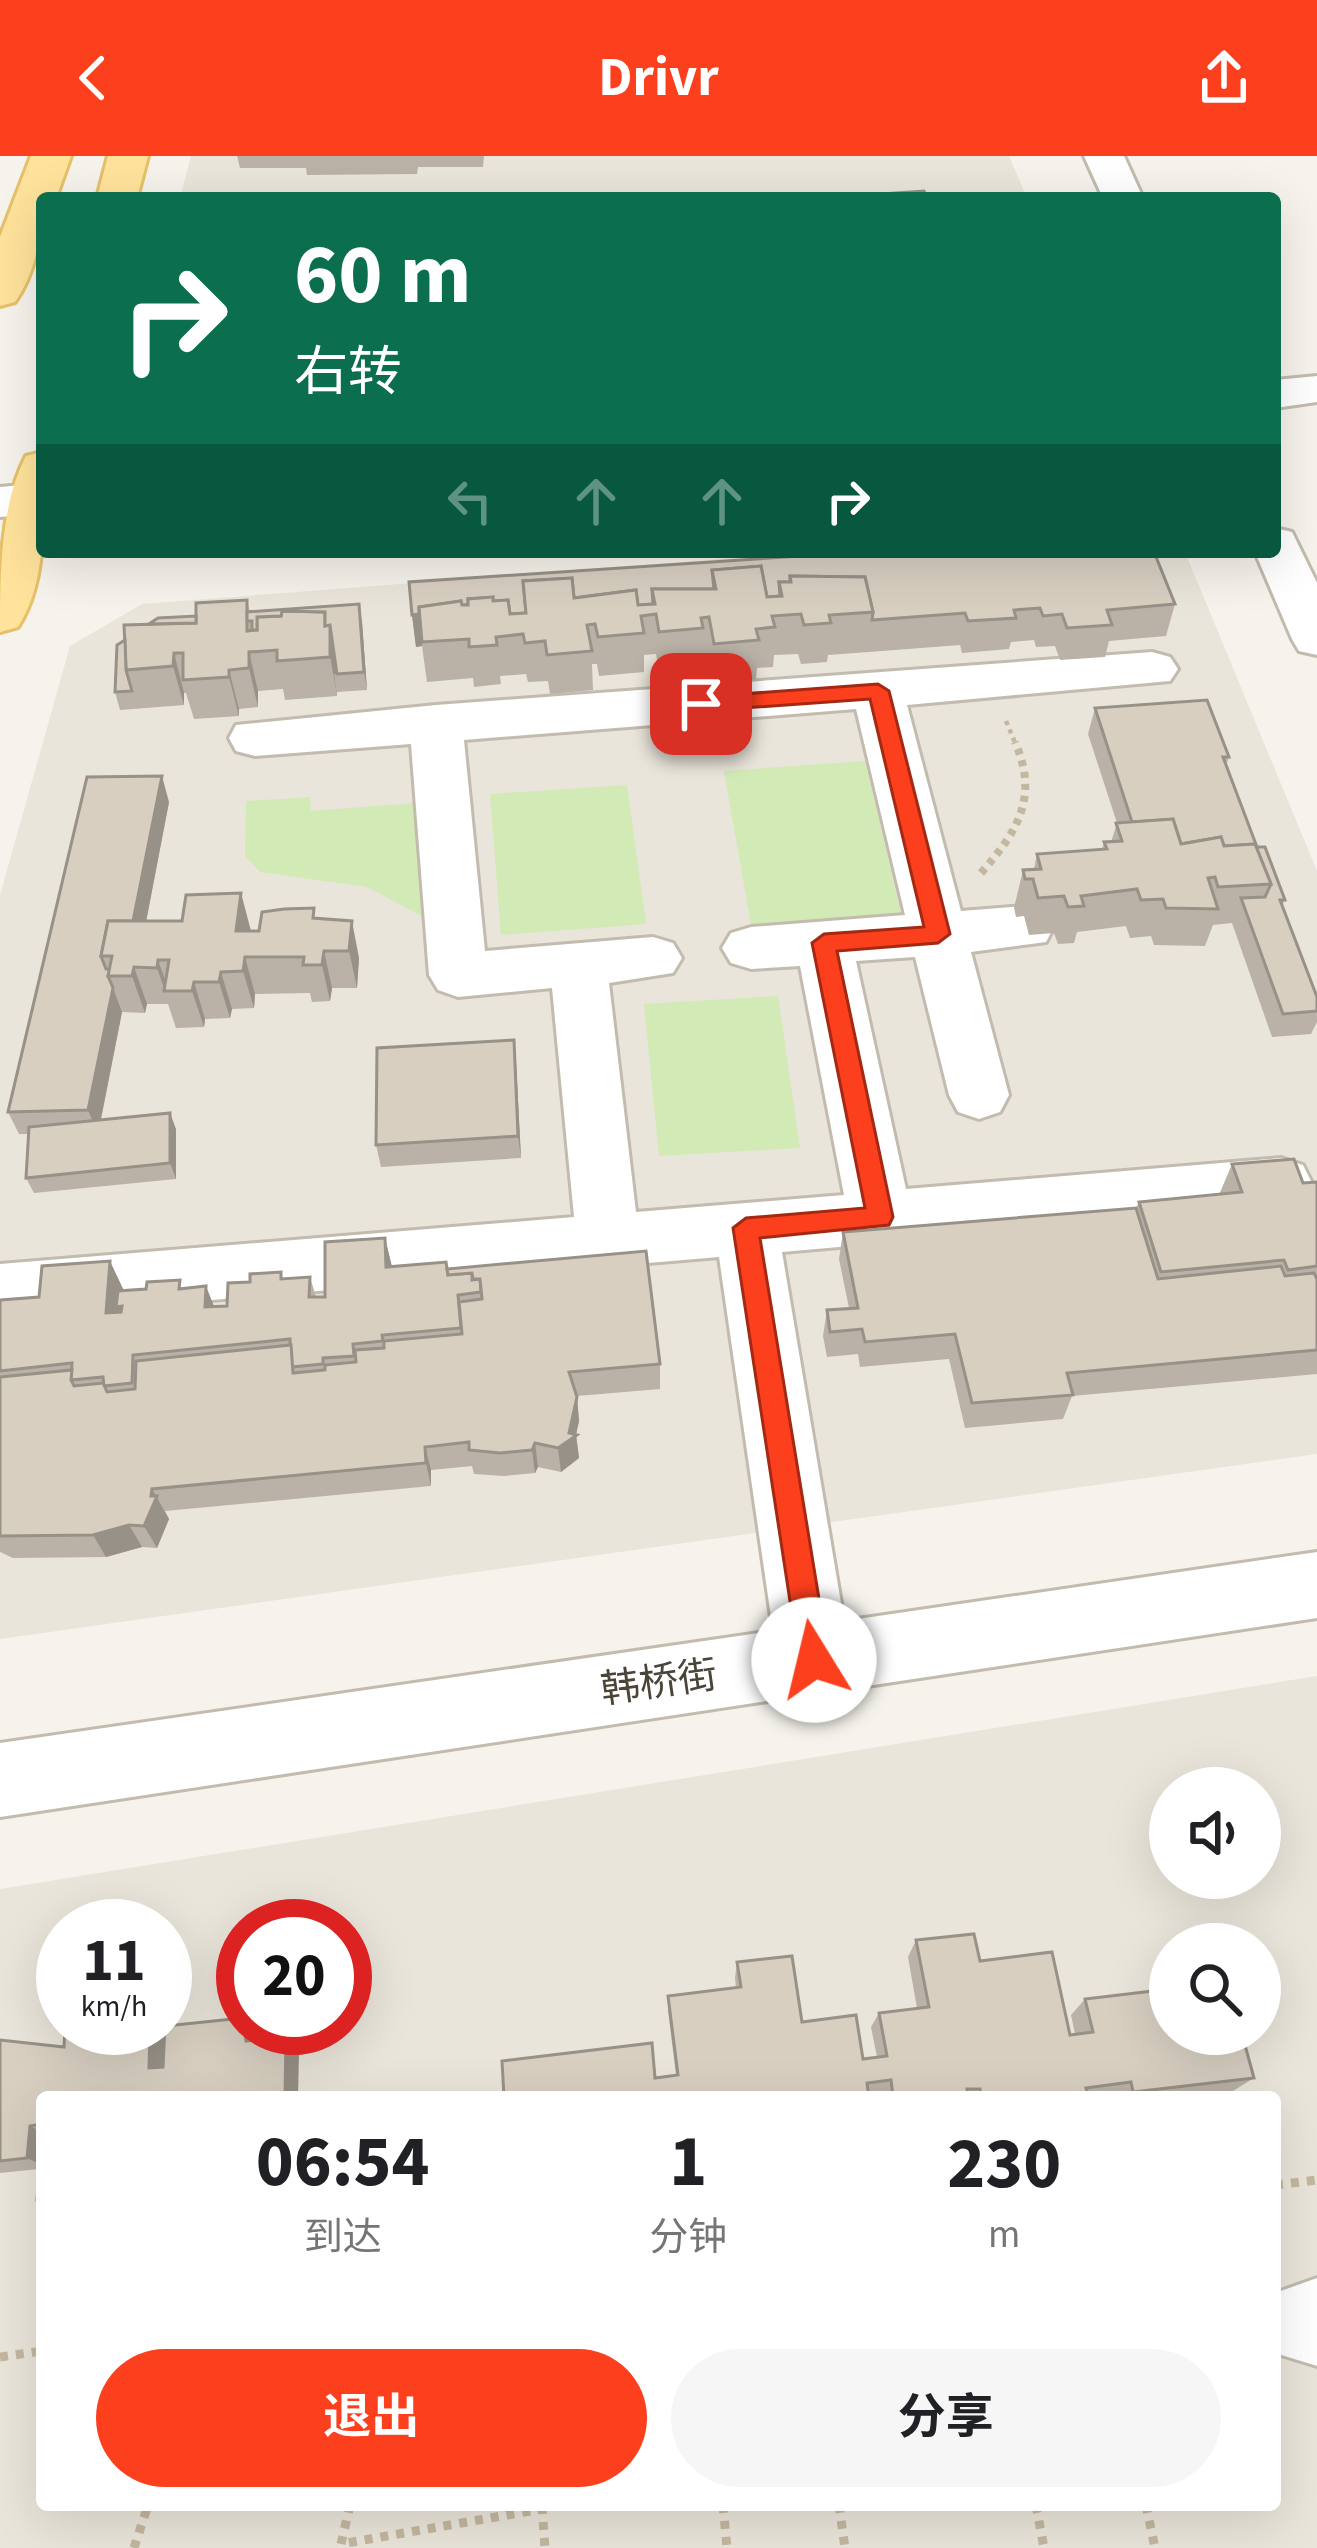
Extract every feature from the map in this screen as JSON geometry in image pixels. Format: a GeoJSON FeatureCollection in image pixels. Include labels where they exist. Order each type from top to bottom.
{"type":"FeatureCollection","features":[{"type":"Feature","properties":{"kind":"main road"},"geometry":{"type":"LineString","coordinates":[[38,192],[51,156]]}},
{"type":"Feature","properties":{"kind":"main road"},"geometry":{"type":"LineString","coordinates":[[119,192],[128,156]]}},
{"type":"Feature","properties":{"kind":"main road"},"geometry":{"type":"LineString","coordinates":[[0,293],[36,196]]}},
{"type":"Feature","properties":{"kind":"main road"},"geometry":{"type":"LineString","coordinates":[[0,616],[26,513]]}},
{"type":"Feature","properties":{"kind":"street"},"geometry":{"type":"LineString","coordinates":[[1104,156],[1120,192]]}},
{"type":"Feature","properties":{"kind":"street"},"geometry":{"type":"LineString","coordinates":[[1281,393],[1317,389]]}},
{"type":"Feature","properties":{"kind":"street"},"geometry":{"type":"LineString","coordinates":[[1281,427],[1317,424]]}},
{"type":"Feature","properties":{"kind":"street"},"geometry":{"type":"LineString","coordinates":[[1281,557],[1317,639]]}},
{"type":"Feature","properties":{"kind":"street"},"geometry":{"type":"LineString","coordinates":[[255,738],[1152,669]]}},
{"type":"Feature","properties":{"kind":"street"},"geometry":{"type":"LineString","coordinates":[[878,691],[983,931],[979,1095]]}},
{"type":"Feature","properties":{"kind":"street"},"geometry":{"type":"LineString","coordinates":[[436,723],[458,975],[653,958]]}},
{"type":"Feature","properties":{"kind":"street"},"geometry":{"type":"LineString","coordinates":[[752,948],[983,931]]}},
{"type":"Feature","properties":{"kind":"street"},"geometry":{"type":"LineString","coordinates":[[824,943],[880,1217]]}},
{"type":"Feature","properties":{"kind":"street"},"geometry":{"type":"LineString","coordinates":[[578,965],[608,1240]]}},
{"type":"Feature","properties":{"kind":"street"},"geometry":{"type":"LineString","coordinates":[[0,1291],[1281,1183]]}},
{"type":"Feature","properties":{"kind":"street"},"geometry":{"type":"LineString","coordinates":[[746,1228],[814,1660]]}},
{"type":"Feature","properties":{"kind":"street","name":"韩桥街"},"geometry":{"type":"LineString","coordinates":[[0,1780],[1317,1585]]}},
{"type":"Feature","properties":{"kind":"path"},"geometry":{"type":"LineString","coordinates":[[983,931],[973,882],[1019,830],[1028,776],[994,682]]}},
{"type":"Feature","properties":{"kind":"path"},"geometry":{"type":"LineString","coordinates":[[1281,2184],[1317,2180]]}},
{"type":"Feature","properties":{"kind":"path"},"geometry":{"type":"LineString","coordinates":[[0,2357],[36,2352]]}},
{"type":"Feature","properties":{"kind":"path"},"geometry":{"type":"LineString","coordinates":[[134,2548],[146,2511]]}},
{"type":"Feature","properties":{"kind":"path"},"geometry":{"type":"LineString","coordinates":[[349,2511],[341,2544],[520,2511]]}},
{"type":"Feature","properties":{"kind":"path"},"geometry":{"type":"LineString","coordinates":[[542,2511],[545,2548]]}},
{"type":"Feature","properties":{"kind":"path"},"geometry":{"type":"LineString","coordinates":[[724,2511],[727,2548]]}},
{"type":"Feature","properties":{"kind":"path"},"geometry":{"type":"LineString","coordinates":[[840,2511],[845,2548]]}},
{"type":"Feature","properties":{"kind":"path"},"geometry":{"type":"LineString","coordinates":[[1037,2511],[1044,2548]]}},
{"type":"Feature","properties":{"kind":"path"},"geometry":{"type":"LineString","coordinates":[[1147,2511],[1155,2548]]}},
{"type":"Feature","properties":{"kind":"shaded area"},"geometry":{"type":"Polygon","coordinates":[[[191,156],[1009,156],[1024,192],[182,192],[191,156]]]}},
{"type":"Feature","properties":{"kind":"shaded area"},"geometry":{"type":"Polygon","coordinates":[[[734,558],[1187,558],[1317,871],[1317,1454],[0,1639],[0,895],[70,646],[142,604],[734,558]]]}},
{"type":"Feature","properties":{"kind":"shaded area"},"geometry":{"type":"Polygon","coordinates":[[[1317,1676],[1317,2548],[0,2548],[0,1889],[1317,1676]]]}},
{"type":"Feature","properties":{"kind":"green space"},"geometry":{"type":"Polygon","coordinates":[[[865,761],[901,914],[751,925],[724,771],[865,761]]]}},
{"type":"Feature","properties":{"kind":"green space"},"geometry":{"type":"Polygon","coordinates":[[[627,785],[646,924],[501,935],[490,794],[627,785]]]}},
{"type":"Feature","properties":{"kind":"green space"},"geometry":{"type":"Polygon","coordinates":[[[310,797],[311,811],[427,802],[437,924],[367,887],[260,872],[245,856],[246,801],[310,797]]]}},
{"type":"Feature","properties":{"kind":"green space"},"geometry":{"type":"Polygon","coordinates":[[[778,996],[800,1148],[659,1156],[644,1004],[778,996]]]}},
{"type":"Feature","properties":{"kind":"building"},"geometry":{"type":"Polygon","coordinates":[[[771,558],[1156,558],[1175,604],[1107,610],[1112,625],[1067,628],[1062,614],[1043,616],[1040,608],[1014,610],[1016,618],[968,621],[965,613],[872,620],[865,577],[790,576],[790,582],[779,582],[780,596],[767,597],[761,566],[712,570],[714,589],[652,589],[653,604],[638,605],[636,590],[574,598],[572,578],[523,581],[526,613],[510,614],[508,600],[493,601],[493,597],[468,599],[468,605],[461,601],[419,607],[419,614],[412,615],[409,582],[771,558]]]}},
{"type":"Feature","properties":{"kind":"building"},"geometry":{"type":"Polygon","coordinates":[[[761,566],[767,597],[782,596],[779,582],[791,582],[790,576],[865,577],[873,612],[829,615],[831,623],[804,625],[801,614],[772,616],[775,627],[756,629],[759,640],[714,644],[709,617],[701,618],[703,628],[659,632],[656,614],[641,616],[644,633],[598,637],[595,624],[587,625],[592,651],[547,655],[545,641],[525,643],[523,634],[496,637],[497,645],[469,647],[469,639],[422,642],[419,607],[461,601],[468,605],[468,599],[493,597],[493,601],[508,600],[510,614],[526,613],[523,581],[572,578],[574,598],[636,590],[638,605],[655,604],[652,589],[716,589],[712,570],[761,566]]]}},
{"type":"Feature","properties":{"kind":"building"},"geometry":{"type":"Polygon","coordinates":[[[247,600],[247,631],[257,630],[257,617],[281,616],[282,611],[325,612],[330,657],[277,661],[277,650],[249,652],[249,668],[229,670],[229,677],[183,680],[183,653],[174,653],[173,666],[126,670],[124,625],[196,623],[196,603],[247,600]]]}},
{"type":"Feature","properties":{"kind":"building"},"geometry":{"type":"Polygon","coordinates":[[[359,604],[364,672],[337,674],[325,612],[282,611],[281,616],[257,617],[257,630],[247,621],[247,612],[359,604]]]}},
{"type":"Feature","properties":{"kind":"building"},"geometry":{"type":"Polygon","coordinates":[[[196,616],[196,623],[149,624],[158,618],[196,616]]]}},
{"type":"Feature","properties":{"kind":"building"},"geometry":{"type":"Polygon","coordinates":[[[125,640],[132,691],[115,692],[117,645],[125,640]]]}},
{"type":"Feature","properties":{"kind":"building"},"geometry":{"type":"Polygon","coordinates":[[[1207,700],[1257,847],[1265,847],[1285,900],[1280,900],[1317,997],[1317,1011],[1283,1014],[1241,898],[1265,897],[1271,884],[1255,844],[1224,846],[1221,837],[1181,844],[1173,819],[1132,822],[1095,708],[1207,700]]]}},
{"type":"Feature","properties":{"kind":"building"},"geometry":{"type":"Polygon","coordinates":[[[162,776],[133,921],[108,921],[101,956],[110,969],[113,988],[88,1110],[8,1112],[87,777],[162,776]]]}},
{"type":"Feature","properties":{"kind":"building"},"geometry":{"type":"Polygon","coordinates":[[[1173,819],[1181,844],[1221,837],[1224,846],[1255,844],[1271,884],[1218,887],[1215,877],[1208,878],[1218,909],[1166,908],[1163,899],[1141,900],[1137,889],[1081,896],[1084,906],[1068,907],[1064,896],[1038,898],[1033,879],[1025,879],[1023,870],[1041,869],[1037,854],[1107,849],[1104,842],[1122,841],[1116,823],[1173,819]]]}},
{"type":"Feature","properties":{"kind":"building"},"geometry":{"type":"Polygon","coordinates":[[[241,893],[236,931],[259,931],[262,912],[314,908],[313,918],[352,921],[349,951],[324,951],[322,965],[303,965],[304,957],[245,957],[243,971],[221,972],[219,982],[194,982],[192,991],[164,991],[169,960],[158,960],[157,968],[134,967],[132,976],[108,976],[112,956],[101,956],[108,921],[182,921],[186,895],[241,893]]]}},
{"type":"Feature","properties":{"kind":"building"},"geometry":{"type":"Polygon","coordinates":[[[514,1040],[518,1136],[376,1145],[377,1048],[514,1040]]]}},
{"type":"Feature","properties":{"kind":"building"},"geometry":{"type":"Polygon","coordinates":[[[170,1113],[170,1163],[26,1178],[29,1127],[170,1113]]]}},
{"type":"Feature","properties":{"kind":"building"},"geometry":{"type":"Polygon","coordinates":[[[1294,1159],[1303,1183],[1317,1182],[1317,1266],[1288,1270],[1284,1260],[1161,1272],[1139,1202],[1242,1192],[1232,1164],[1294,1159]]]}},
{"type":"Feature","properties":{"kind":"building"},"geometry":{"type":"Polygon","coordinates":[[[1136,1208],[1158,1279],[1281,1266],[1285,1276],[1314,1273],[1317,1350],[1067,1373],[1073,1395],[972,1403],[955,1334],[865,1342],[862,1329],[830,1332],[827,1310],[858,1308],[843,1232],[1136,1208]]]}},
{"type":"Feature","properties":{"kind":"building"},"geometry":{"type":"Polygon","coordinates":[[[385,1238],[386,1267],[446,1262],[448,1275],[472,1273],[472,1280],[480,1279],[481,1292],[458,1295],[461,1328],[382,1335],[383,1341],[353,1344],[354,1356],[291,1367],[290,1339],[133,1355],[132,1383],[104,1386],[103,1377],[71,1380],[72,1363],[0,1371],[0,1300],[39,1297],[42,1266],[110,1261],[106,1313],[121,1312],[122,1306],[116,1307],[118,1291],[146,1289],[147,1282],[180,1280],[179,1289],[206,1286],[205,1307],[227,1306],[228,1283],[250,1282],[250,1274],[310,1277],[309,1297],[325,1297],[325,1242],[385,1238]]]}},
{"type":"Feature","properties":{"kind":"building"},"geometry":{"type":"Polygon","coordinates":[[[646,1251],[660,1364],[569,1372],[577,1397],[569,1433],[577,1435],[558,1448],[535,1443],[532,1450],[500,1453],[469,1450],[469,1442],[425,1447],[426,1463],[152,1489],[151,1496],[157,1496],[144,1526],[93,1535],[0,1536],[0,1377],[72,1370],[74,1386],[103,1383],[107,1392],[135,1389],[136,1361],[291,1345],[293,1373],[325,1370],[325,1365],[356,1362],[355,1350],[384,1348],[384,1341],[462,1334],[459,1302],[482,1299],[480,1279],[473,1279],[472,1273],[448,1275],[447,1269],[646,1251]]]}},
{"type":"Feature","properties":{"kind":"building"},"geometry":{"type":"Polygon","coordinates":[[[974,1934],[980,1961],[1052,1952],[1070,2035],[1093,2032],[1085,1999],[1149,1991],[1149,2055],[1248,2055],[1254,2078],[1142,2091],[1133,2091],[1131,2082],[1087,2091],[892,2091],[891,2080],[867,2083],[868,2091],[504,2091],[502,2061],[652,2043],[655,2078],[678,2075],[668,1996],[741,1987],[737,1962],[792,1956],[802,2022],[856,2015],[863,2059],[887,2056],[879,2013],[929,2007],[916,1940],[974,1934]]]}},
{"type":"Feature","properties":{"kind":"building"},"geometry":{"type":"Polygon","coordinates":[[[216,2021],[216,2055],[286,2055],[285,2091],[36,2091],[36,2125],[30,2126],[27,2158],[0,2161],[0,2040],[36,2044],[36,2055],[149,2055],[149,2068],[163,2067],[164,2055],[192,2055],[192,2023],[216,2021]]]}},
{"type":"Feature","properties":{"kind":"route"},"geometry":{"type":"LineString","coordinates":[[701,704],[878,691],[938,934],[824,943],[880,1217],[746,1228],[814,1660]]}}]}
